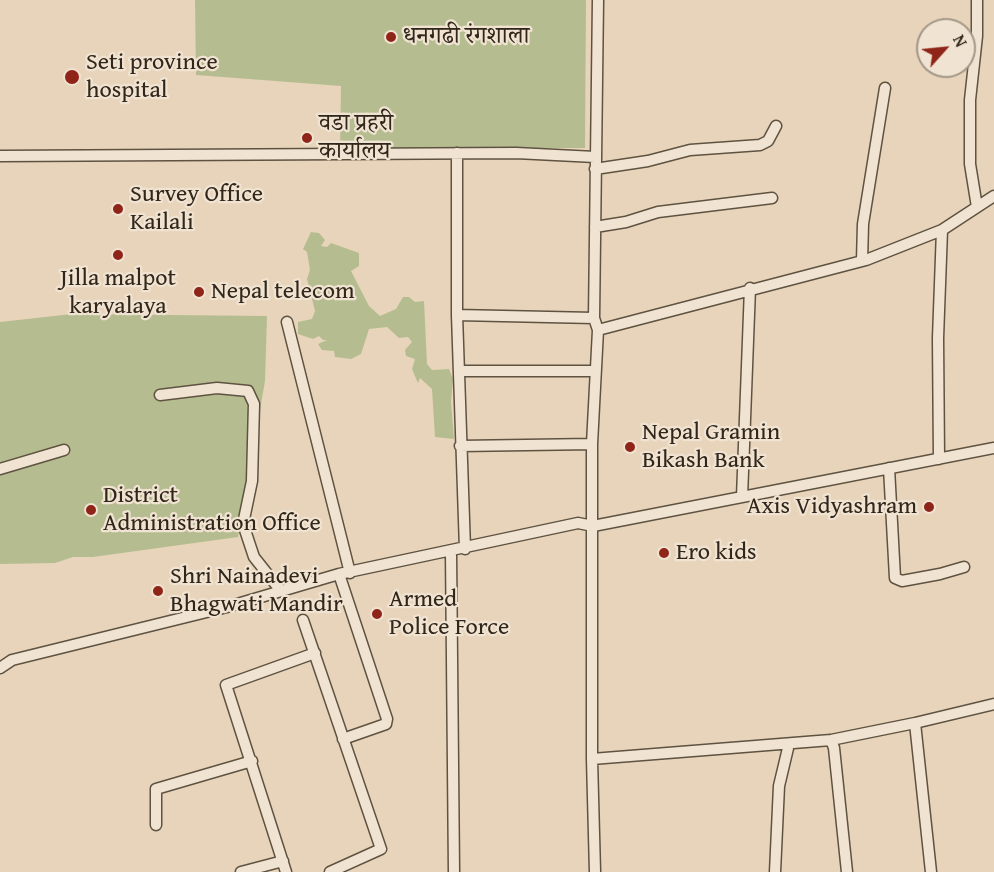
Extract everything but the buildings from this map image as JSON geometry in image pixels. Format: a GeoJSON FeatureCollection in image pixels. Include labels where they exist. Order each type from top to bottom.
{"type":"FeatureCollection","features":[{"type":"Feature","properties":{"kind":"street"},"geometry":{"type":"LineString","coordinates":[[596,872],[592,759],[592,444],[594,370],[598,330],[594,318],[598,0]]}},
{"type":"Feature","properties":{"kind":"street"},"geometry":{"type":"LineString","coordinates":[[977,0],[978,36],[970,100],[970,164],[977,207]]}},
{"type":"Feature","properties":{"kind":"street"},"geometry":{"type":"LineString","coordinates":[[862,261],[863,224],[885,87]]}},
{"type":"Feature","properties":{"kind":"street"},"geometry":{"type":"LineString","coordinates":[[595,169],[648,161],[690,150],[760,145],[768,141],[776,126]]}},
{"type":"Feature","properties":{"kind":"street"},"geometry":{"type":"LineString","coordinates":[[0,156],[457,153],[595,157]]}},
{"type":"Feature","properties":{"kind":"street"},"geometry":{"type":"LineString","coordinates":[[457,153],[457,315],[465,549]]}},
{"type":"Feature","properties":{"kind":"street"},"geometry":{"type":"LineString","coordinates":[[598,330],[750,288],[862,261],[942,230],[994,195]]}},
{"type":"Feature","properties":{"kind":"street"},"geometry":{"type":"LineString","coordinates":[[595,227],[626,222],[669,210],[772,198]]}},
{"type":"Feature","properties":{"kind":"street"},"geometry":{"type":"LineString","coordinates":[[939,459],[938,338],[942,230]]}},
{"type":"Feature","properties":{"kind":"street"},"geometry":{"type":"LineString","coordinates":[[742,497],[750,288]]}},
{"type":"Feature","properties":{"kind":"street"},"geometry":{"type":"LineString","coordinates":[[457,315],[594,318]]}},
{"type":"Feature","properties":{"kind":"street"},"geometry":{"type":"LineString","coordinates":[[287,322],[344,574],[387,719],[386,724],[343,739]]}},
{"type":"Feature","properties":{"kind":"street"},"geometry":{"type":"LineString","coordinates":[[460,370],[594,370]]}},
{"type":"Feature","properties":{"kind":"street"},"geometry":{"type":"LineString","coordinates":[[160,395],[217,388],[248,391],[254,404],[252,481],[243,524],[254,557],[281,591]]}},
{"type":"Feature","properties":{"kind":"street"},"geometry":{"type":"LineString","coordinates":[[460,446],[592,444]]}},
{"type":"Feature","properties":{"kind":"street"},"geometry":{"type":"LineString","coordinates":[[0,668],[12,660],[227,607],[344,574],[578,523],[593,526],[994,448]]}},
{"type":"Feature","properties":{"kind":"street"},"geometry":{"type":"LineString","coordinates":[[0,469],[64,450]]}},
{"type":"Feature","properties":{"kind":"street"},"geometry":{"type":"LineString","coordinates":[[889,468],[895,578],[902,581],[964,567]]}},
{"type":"Feature","properties":{"kind":"street"},"geometry":{"type":"LineString","coordinates":[[451,552],[454,872]]}},
{"type":"Feature","properties":{"kind":"street"},"geometry":{"type":"LineString","coordinates":[[303,620],[381,849],[330,872]]}},
{"type":"Feature","properties":{"kind":"street"},"geometry":{"type":"LineString","coordinates":[[240,872],[285,867],[226,685],[315,653]]}},
{"type":"Feature","properties":{"kind":"street"},"geometry":{"type":"LineString","coordinates":[[592,759],[831,740],[994,704]]}},
{"type":"Feature","properties":{"kind":"street"},"geometry":{"type":"LineString","coordinates":[[915,723],[931,872]]}},
{"type":"Feature","properties":{"kind":"street"},"geometry":{"type":"LineString","coordinates":[[831,740],[834,748],[847,872]]}},
{"type":"Feature","properties":{"kind":"street"},"geometry":{"type":"LineString","coordinates":[[775,872],[779,786],[789,744]]}},
{"type":"Feature","properties":{"kind":"street"},"geometry":{"type":"LineString","coordinates":[[156,825],[156,789],[252,762]]}},
{"type":"Feature","properties":{"kind":"green space","name":"धनगढी रंगशाला"},"geometry":{"type":"Polygon","coordinates":[[[195,0],[586,0],[585,148],[340,148],[341,86],[196,75],[195,0]]]}},
{"type":"Feature","properties":{"kind":"green space"},"geometry":{"type":"Polygon","coordinates":[[[311,232],[319,233],[325,240],[321,246],[327,247],[331,243],[359,253],[359,266],[351,271],[369,306],[380,316],[396,309],[403,297],[409,297],[415,302],[424,301],[427,364],[432,370],[449,369],[453,379],[451,402],[454,439],[435,437],[432,389],[420,378],[418,383],[412,369],[415,359],[406,356],[405,350],[412,342],[408,337],[399,338],[387,327],[369,329],[361,354],[351,359],[335,357],[334,351],[322,350],[318,344],[327,340],[319,336],[313,339],[298,334],[298,322],[312,319],[315,311],[307,279],[310,270],[307,252],[303,249],[311,232]]]}},
{"type":"Feature","properties":{"kind":"green space"},"geometry":{"type":"Polygon","coordinates":[[[72,314],[267,316],[265,381],[238,537],[93,557],[73,557],[55,563],[0,564],[0,322],[72,314]]]}},
{"type":"Feature","properties":{"kind":"place","name":"धनगढी रंगशाला"},"geometry":{"type":"Point","coordinates":[391,37]}},
{"type":"Feature","properties":{"kind":"place","name":"Seti province hospital"},"geometry":{"type":"Point","coordinates":[72,77]}},
{"type":"Feature","properties":{"kind":"place","name":"वडा प्रहरी कार्यालय"},"geometry":{"type":"Point","coordinates":[307,138]}},
{"type":"Feature","properties":{"kind":"place","name":"Survey Office Kailali"},"geometry":{"type":"Point","coordinates":[118,209]}},
{"type":"Feature","properties":{"kind":"place","name":"Jilla malpot karyalaya"},"geometry":{"type":"Point","coordinates":[118,255]}},
{"type":"Feature","properties":{"kind":"place","name":"Nepal telecom"},"geometry":{"type":"Point","coordinates":[199,292]}},
{"type":"Feature","properties":{"kind":"place","name":"Nepal Gramin Bikash Bank"},"geometry":{"type":"Point","coordinates":[630,447]}},
{"type":"Feature","properties":{"kind":"place","name":"Axis Vidyashram"},"geometry":{"type":"Point","coordinates":[929,507]}},
{"type":"Feature","properties":{"kind":"place","name":"District Administration Office"},"geometry":{"type":"Point","coordinates":[91,510]}},
{"type":"Feature","properties":{"kind":"place","name":"Ero kids"},"geometry":{"type":"Point","coordinates":[664,553]}},
{"type":"Feature","properties":{"kind":"place","name":"Shri Nainadevi Bhagwati Mandir"},"geometry":{"type":"Point","coordinates":[158,591]}},
{"type":"Feature","properties":{"kind":"place","name":"Armed Police Force"},"geometry":{"type":"Point","coordinates":[377,614]}}]}
